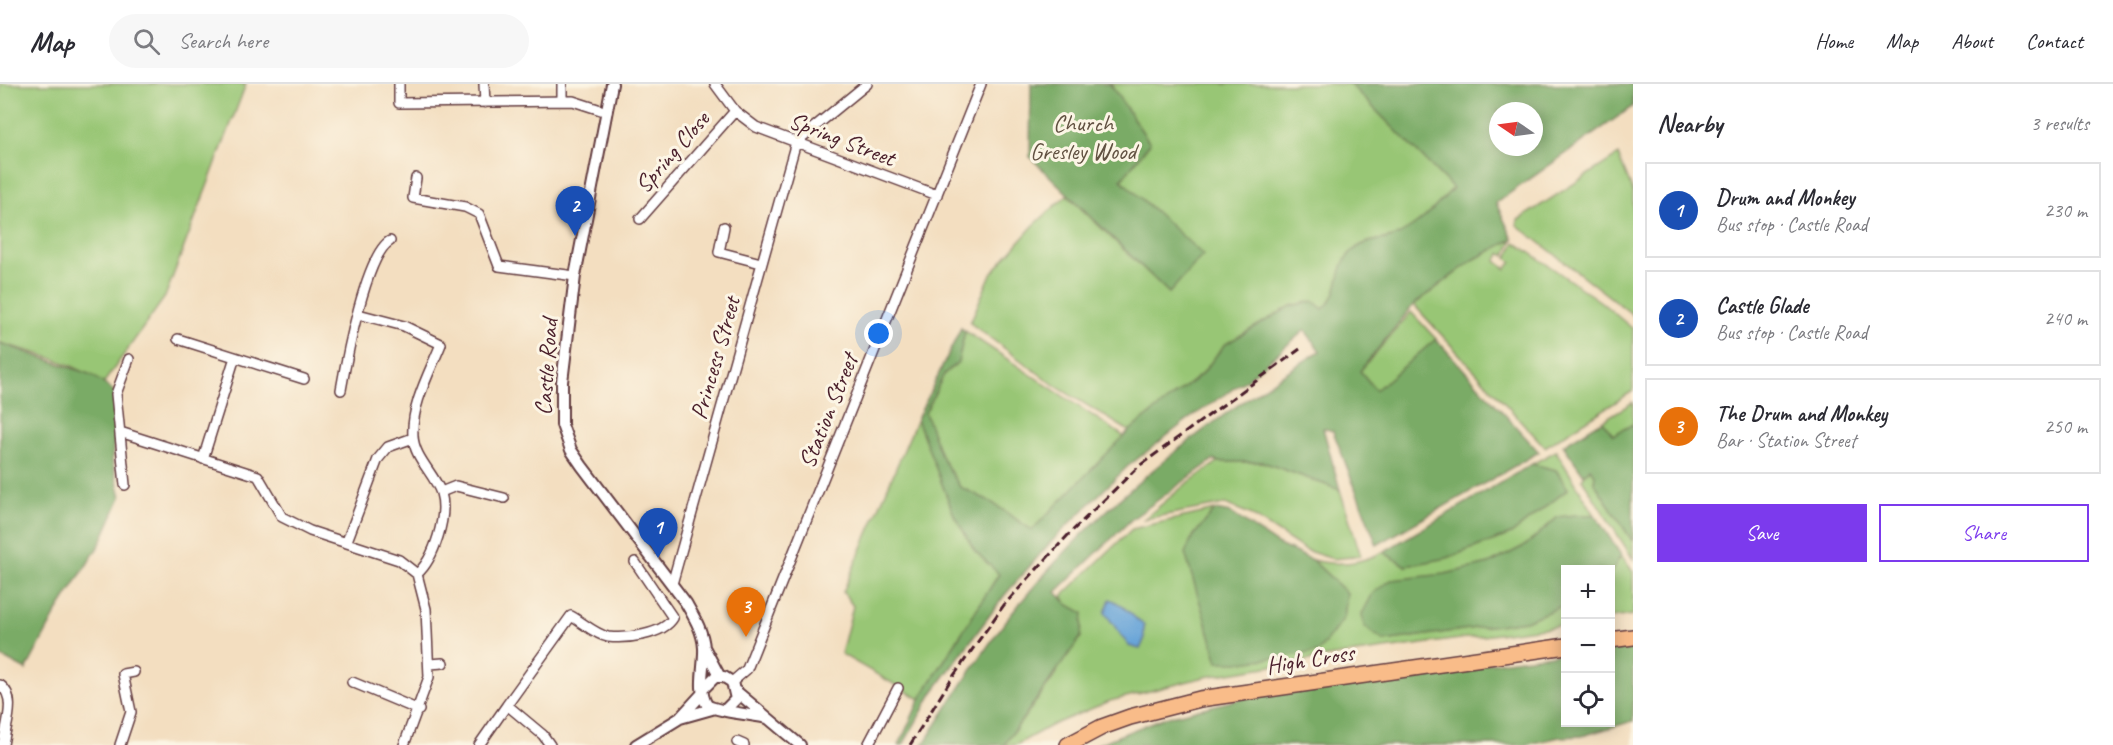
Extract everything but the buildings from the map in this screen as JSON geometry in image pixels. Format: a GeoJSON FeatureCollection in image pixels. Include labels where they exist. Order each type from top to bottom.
{"type":"FeatureCollection","features":[{"type":"Feature","properties":{"kind":"highway"},"geometry":{"type":"LineString","coordinates":[[1615,639],[1633,637]]}},
{"type":"Feature","properties":{"kind":"highway","name":"High Cross"},"geometry":{"type":"LineString","coordinates":[[1068,745],[1102,727],[1130,717],[1200,699],[1561,647]]}},
{"type":"Feature","properties":{"kind":"street"},"geometry":{"type":"LineString","coordinates":[[399,84],[399,103],[573,101],[607,112]]}},
{"type":"Feature","properties":{"kind":"street"},"geometry":{"type":"LineString","coordinates":[[484,84],[485,103]]}},
{"type":"Feature","properties":{"kind":"street"},"geometry":{"type":"LineString","coordinates":[[562,84],[562,101]]}},
{"type":"Feature","properties":{"kind":"street","name":"Castle Road"},"geometry":{"type":"LineString","coordinates":[[612,84],[575,276],[562,382],[561,410],[565,437],[582,466],[672,584],[697,622],[705,649],[720,676]]}},
{"type":"Feature","properties":{"kind":"street","name":"Spring Street"},"geometry":{"type":"LineString","coordinates":[[715,84],[735,111],[756,127],[937,195]]}},
{"type":"Feature","properties":{"kind":"street"},"geometry":{"type":"LineString","coordinates":[[796,142],[867,84]]}},
{"type":"Feature","properties":{"kind":"street","name":"Station Street"},"geometry":{"type":"LineString","coordinates":[[734,687],[747,669],[981,84]]}},
{"type":"Feature","properties":{"kind":"street","name":"Spring Close"},"geometry":{"type":"LineString","coordinates":[[640,219],[735,111]]}},
{"type":"Feature","properties":{"kind":"street","name":"Princess Street"},"geometry":{"type":"LineString","coordinates":[[672,584],[796,142]]}},
{"type":"Feature","properties":{"kind":"street"},"geometry":{"type":"LineString","coordinates":[[416,178],[413,198],[465,207],[479,214],[499,266],[575,276]]}},
{"type":"Feature","properties":{"kind":"street"},"geometry":{"type":"LineString","coordinates":[[724,227],[719,252],[761,263]]}},
{"type":"Feature","properties":{"kind":"street"},"geometry":{"type":"LineString","coordinates":[[341,390],[349,338],[376,259],[382,245],[390,241]]}},
{"type":"Feature","properties":{"kind":"street"},"geometry":{"type":"LineString","coordinates":[[358,314],[404,326],[441,344],[412,417],[413,438],[423,465],[441,492],[442,511],[430,561],[417,574]]}},
{"type":"Feature","properties":{"kind":"street"},"geometry":{"type":"LineString","coordinates":[[178,339],[304,379]]}},
{"type":"Feature","properties":{"kind":"street"},"geometry":{"type":"LineString","coordinates":[[203,459],[235,357]]}},
{"type":"Feature","properties":{"kind":"street"},"geometry":{"type":"LineString","coordinates":[[125,485],[117,394],[129,359]]}},
{"type":"Feature","properties":{"kind":"street"},"geometry":{"type":"LineString","coordinates":[[120,432],[258,476],[282,517],[310,531],[347,541],[399,560],[417,574],[426,609],[429,678],[419,710],[404,745]]}},
{"type":"Feature","properties":{"kind":"street"},"geometry":{"type":"LineString","coordinates":[[347,541],[378,459],[388,447],[413,438]]}},
{"type":"Feature","properties":{"kind":"street"},"geometry":{"type":"LineString","coordinates":[[441,492],[456,486],[504,498]]}},
{"type":"Feature","properties":{"kind":"street"},"geometry":{"type":"LineString","coordinates":[[479,745],[571,616],[607,637],[644,635],[670,624],[673,618],[635,562]]}},
{"type":"Feature","properties":{"kind":"street","name":"Castle Road"},"geometry":{"type":"LineString","coordinates":[[703,691],[705,649]]}},
{"type":"Feature","properties":{"kind":"street"},"geometry":{"type":"LineString","coordinates":[[429,664],[443,663]]}},
{"type":"Feature","properties":{"kind":"street"},"geometry":{"type":"LineString","coordinates":[[120,745],[131,712],[123,674],[134,672]]}},
{"type":"Feature","properties":{"kind":"street"},"geometry":{"type":"LineString","coordinates":[[680,718],[703,691],[709,680],[720,676],[800,745]]}},
{"type":"Feature","properties":{"kind":"street"},"geometry":{"type":"LineString","coordinates":[[352,682],[419,710]]}},
{"type":"Feature","properties":{"kind":"street"},"geometry":{"type":"LineString","coordinates":[[0,685],[6,689],[9,697],[3,745]]}},
{"type":"Feature","properties":{"kind":"street"},"geometry":{"type":"LineString","coordinates":[[725,710],[734,702],[734,687]]}},
{"type":"Feature","properties":{"kind":"street"},"geometry":{"type":"LineString","coordinates":[[868,745],[898,688]]}},
{"type":"Feature","properties":{"kind":"street"},"geometry":{"type":"LineString","coordinates":[[703,691],[707,705],[712,709]]}},
{"type":"Feature","properties":{"kind":"street"},"geometry":{"type":"LineString","coordinates":[[507,705],[543,735],[550,745]]}},
{"type":"Feature","properties":{"kind":"street"},"geometry":{"type":"LineString","coordinates":[[636,745],[680,718],[712,709],[767,718]]}},
{"type":"Feature","properties":{"kind":"green space"},"geometry":{"type":"Polygon","coordinates":[[[0,84],[246,84],[165,297],[103,384],[67,364],[0,343],[0,84]]]}},
{"type":"Feature","properties":{"kind":"green space","name":"Church Gresley Wood"},"geometry":{"type":"Polygon","coordinates":[[[1031,84],[1110,84],[1150,143],[1121,180],[1203,255],[1169,293],[1030,157],[1031,84]]]}},
{"type":"Feature","properties":{"kind":"green space"},"geometry":{"type":"Polygon","coordinates":[[[1110,84],[1350,84],[1453,188],[1409,230],[1365,243],[1354,250],[1343,265],[1334,295],[1323,309],[1313,302],[1291,306],[1224,345],[1203,373],[1129,431],[1057,387],[970,323],[991,274],[1033,226],[1067,195],[1169,293],[1202,255],[1121,180],[1150,143],[1110,84]]]}},
{"type":"Feature","properties":{"kind":"green space"},"geometry":{"type":"Polygon","coordinates":[[[1350,84],[1633,84],[1633,106],[1496,203],[1513,239],[1473,260],[1414,304],[1360,371],[1376,390],[1436,339],[1539,452],[1377,545],[1333,431],[1323,428],[1340,490],[1263,462],[1213,460],[1132,519],[1056,592],[1067,604],[1083,613],[1081,637],[1004,745],[923,745],[986,648],[1042,577],[1114,504],[1153,470],[1234,408],[1320,351],[1305,330],[1246,380],[1186,421],[1127,467],[1049,544],[1004,596],[933,692],[903,745],[899,745],[920,699],[999,574],[975,551],[954,515],[917,419],[961,328],[965,331],[958,362],[944,374],[925,413],[942,458],[960,487],[991,502],[1032,530],[1129,431],[1203,373],[1224,345],[1291,306],[1313,301],[1323,309],[1334,294],[1344,261],[1350,254],[1362,245],[1402,233],[1418,223],[1453,188],[1350,84]]]}},
{"type":"Feature","properties":{"kind":"green space"},"geometry":{"type":"Polygon","coordinates":[[[1618,155],[1633,192],[1633,315],[1517,225],[1518,220],[1618,155]]]}},
{"type":"Feature","properties":{"kind":"green space"},"geometry":{"type":"Polygon","coordinates":[[[1513,239],[1505,256],[1501,253],[1496,261],[1506,269],[1512,262],[1507,258],[1515,242],[1601,302],[1633,329],[1633,391],[1545,447],[1414,305],[1473,260],[1513,239]]]}},
{"type":"Feature","properties":{"kind":"green space"},"geometry":{"type":"Polygon","coordinates":[[[1411,312],[1436,339],[1376,390],[1360,371],[1411,312]]]}},
{"type":"Feature","properties":{"kind":"green space"},"geometry":{"type":"Polygon","coordinates":[[[965,331],[1125,437],[1032,530],[991,502],[960,487],[942,458],[925,413],[944,374],[958,362],[965,331]]]}},
{"type":"Feature","properties":{"kind":"green space"},"geometry":{"type":"Polygon","coordinates":[[[0,343],[92,375],[119,395],[112,460],[121,497],[100,544],[58,610],[26,670],[0,656],[0,343]]]}},
{"type":"Feature","properties":{"kind":"green space"},"geometry":{"type":"Polygon","coordinates":[[[1633,402],[1633,424],[1613,436],[1602,421],[1633,402]]]}},
{"type":"Feature","properties":{"kind":"green space"},"geometry":{"type":"Polygon","coordinates":[[[917,419],[954,515],[975,551],[999,574],[920,699],[841,654],[853,606],[843,592],[917,419]]]}},
{"type":"Feature","properties":{"kind":"green space"},"geometry":{"type":"Polygon","coordinates":[[[1602,421],[1613,435],[1633,424],[1633,542],[1594,482],[1595,475],[1590,468],[1584,475],[1563,445],[1602,421]]]}},
{"type":"Feature","properties":{"kind":"green space"},"geometry":{"type":"Polygon","coordinates":[[[1556,451],[1595,515],[1558,517],[1526,545],[1489,564],[1445,574],[1384,641],[1525,621],[1561,607],[1561,626],[1340,655],[1205,677],[1110,701],[1052,725],[1016,745],[1004,745],[1057,673],[1067,604],[1062,596],[1132,529],[1215,510],[1194,535],[1318,652],[1344,618],[1347,593],[1312,560],[1349,563],[1383,552],[1406,566],[1447,558],[1511,534],[1568,489],[1556,470],[1532,464],[1556,451]]]}},
{"type":"Feature","properties":{"kind":"green space"},"geometry":{"type":"Polygon","coordinates":[[[1218,462],[1263,462],[1340,490],[1361,556],[1333,559],[1305,550],[1250,514],[1225,504],[1144,519],[1186,484],[1218,462]]]}},
{"type":"Feature","properties":{"kind":"green space"},"geometry":{"type":"Polygon","coordinates":[[[1532,464],[1556,470],[1568,489],[1511,534],[1447,558],[1406,566],[1383,552],[1532,464]]]}},
{"type":"Feature","properties":{"kind":"green space"},"geometry":{"type":"Polygon","coordinates":[[[1590,468],[1595,475],[1594,482],[1633,542],[1633,559],[1582,479],[1590,468]]]}},
{"type":"Feature","properties":{"kind":"green space"},"geometry":{"type":"Polygon","coordinates":[[[1215,510],[1231,513],[1277,544],[1312,560],[1347,593],[1344,618],[1318,652],[1242,662],[1218,662],[1185,553],[1194,535],[1215,510]]]}},
{"type":"Feature","properties":{"kind":"green space"},"geometry":{"type":"Polygon","coordinates":[[[1595,515],[1621,555],[1615,566],[1561,565],[1561,607],[1525,621],[1384,641],[1364,626],[1362,614],[1373,593],[1391,580],[1445,574],[1489,564],[1526,545],[1558,517],[1595,515]]]}},
{"type":"Feature","properties":{"kind":"green space"},"geometry":{"type":"Polygon","coordinates":[[[1621,555],[1633,572],[1633,615],[1615,617],[1615,566],[1621,555]]]}},
{"type":"Feature","properties":{"kind":"green space"},"geometry":{"type":"Polygon","coordinates":[[[1633,644],[1633,721],[1615,726],[1615,673],[1615,646],[1633,644]]]}},
{"type":"Feature","properties":{"kind":"green space"},"geometry":{"type":"Polygon","coordinates":[[[1561,654],[1561,727],[1613,727],[1582,736],[1560,737],[1525,745],[1096,745],[1163,718],[1257,695],[1561,654]]]}},
{"type":"Feature","properties":{"kind":"water"},"geometry":{"type":"Polygon","coordinates":[[[1110,599],[1120,604],[1144,625],[1144,640],[1140,649],[1129,646],[1105,613],[1110,599]]]}},
{"type":"Feature","properties":{"kind":"railway"},"geometry":{"type":"LineString","coordinates":[[910,745],[950,681],[1004,605],[1069,534],[1139,466],[1300,349]]}},
{"type":"Feature","properties":{"kind":"place","name":"Castle Glade"},"geometry":{"type":"Point","coordinates":[575,236]}},
{"type":"Feature","properties":{"kind":"place","name":"Drum and Monkey"},"geometry":{"type":"Point","coordinates":[658,558]}},
{"type":"Feature","properties":{"kind":"place","name":"The Drum and Monkey"},"geometry":{"type":"Point","coordinates":[746,637]}}]}
